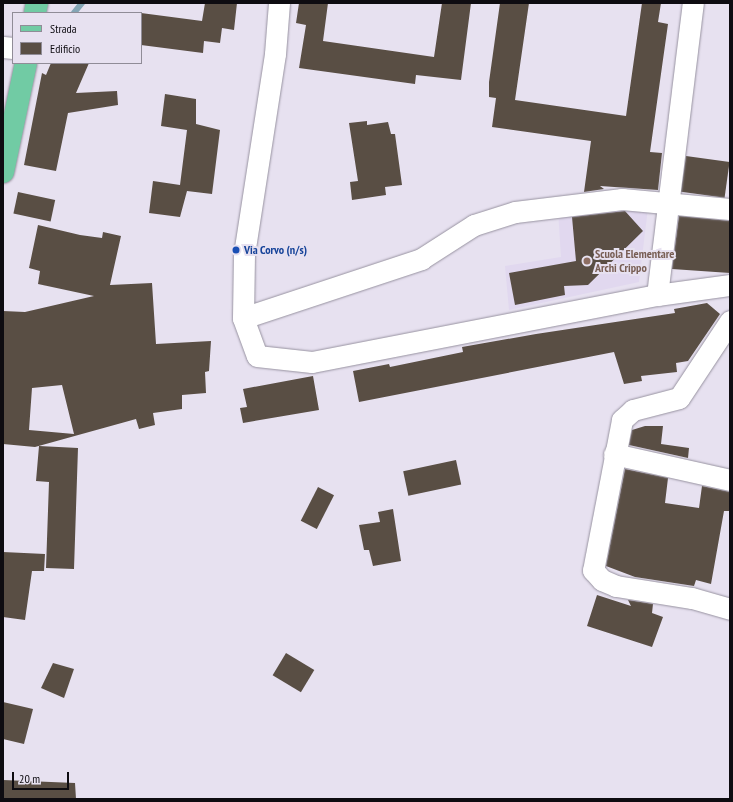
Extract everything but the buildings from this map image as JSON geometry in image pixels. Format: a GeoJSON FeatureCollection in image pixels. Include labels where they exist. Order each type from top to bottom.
{"type":"FeatureCollection","features":[{"type":"Feature","properties":{"kind":"main road"},"geometry":{"type":"LineString","coordinates":[[3,172],[26,64]]}},
{"type":"Feature","properties":{"kind":"street"},"geometry":{"type":"LineString","coordinates":[[279,3],[275,54],[244,254],[243,318],[257,356],[312,362],[657,295],[730,285]]}},
{"type":"Feature","properties":{"kind":"street"},"geometry":{"type":"LineString","coordinates":[[657,295],[693,3]]}},
{"type":"Feature","properties":{"kind":"street"},"geometry":{"type":"LineString","coordinates":[[243,318],[421,259],[474,225],[515,212],[622,199],[730,208]]}},
{"type":"Feature","properties":{"kind":"street"},"geometry":{"type":"LineString","coordinates":[[730,321],[679,398],[633,410],[622,420],[614,454],[593,570],[602,580],[616,586],[692,598],[730,609]]}},
{"type":"Feature","properties":{"kind":"street"},"geometry":{"type":"LineString","coordinates":[[614,454],[730,480]]}},
{"type":"Feature","properties":{"kind":"shaded area","name":"Scuola Elementare Archi Crippo"},"geometry":{"type":"Polygon","coordinates":[[[648,208],[639,282],[509,310],[505,266],[561,257],[558,210],[648,208]]]}},
{"type":"Feature","properties":{"kind":"waterway"},"geometry":{"type":"LineString","coordinates":[[75,12],[82,3]]}},
{"type":"Feature","properties":{"kind":"place","name":"Via Corvo (n/s)"},"geometry":{"type":"Point","coordinates":[236,250]}},
{"type":"Feature","properties":{"kind":"place","name":"Scuola Elementare Archi Crippo"},"geometry":{"type":"Point","coordinates":[587,261]}}]}
